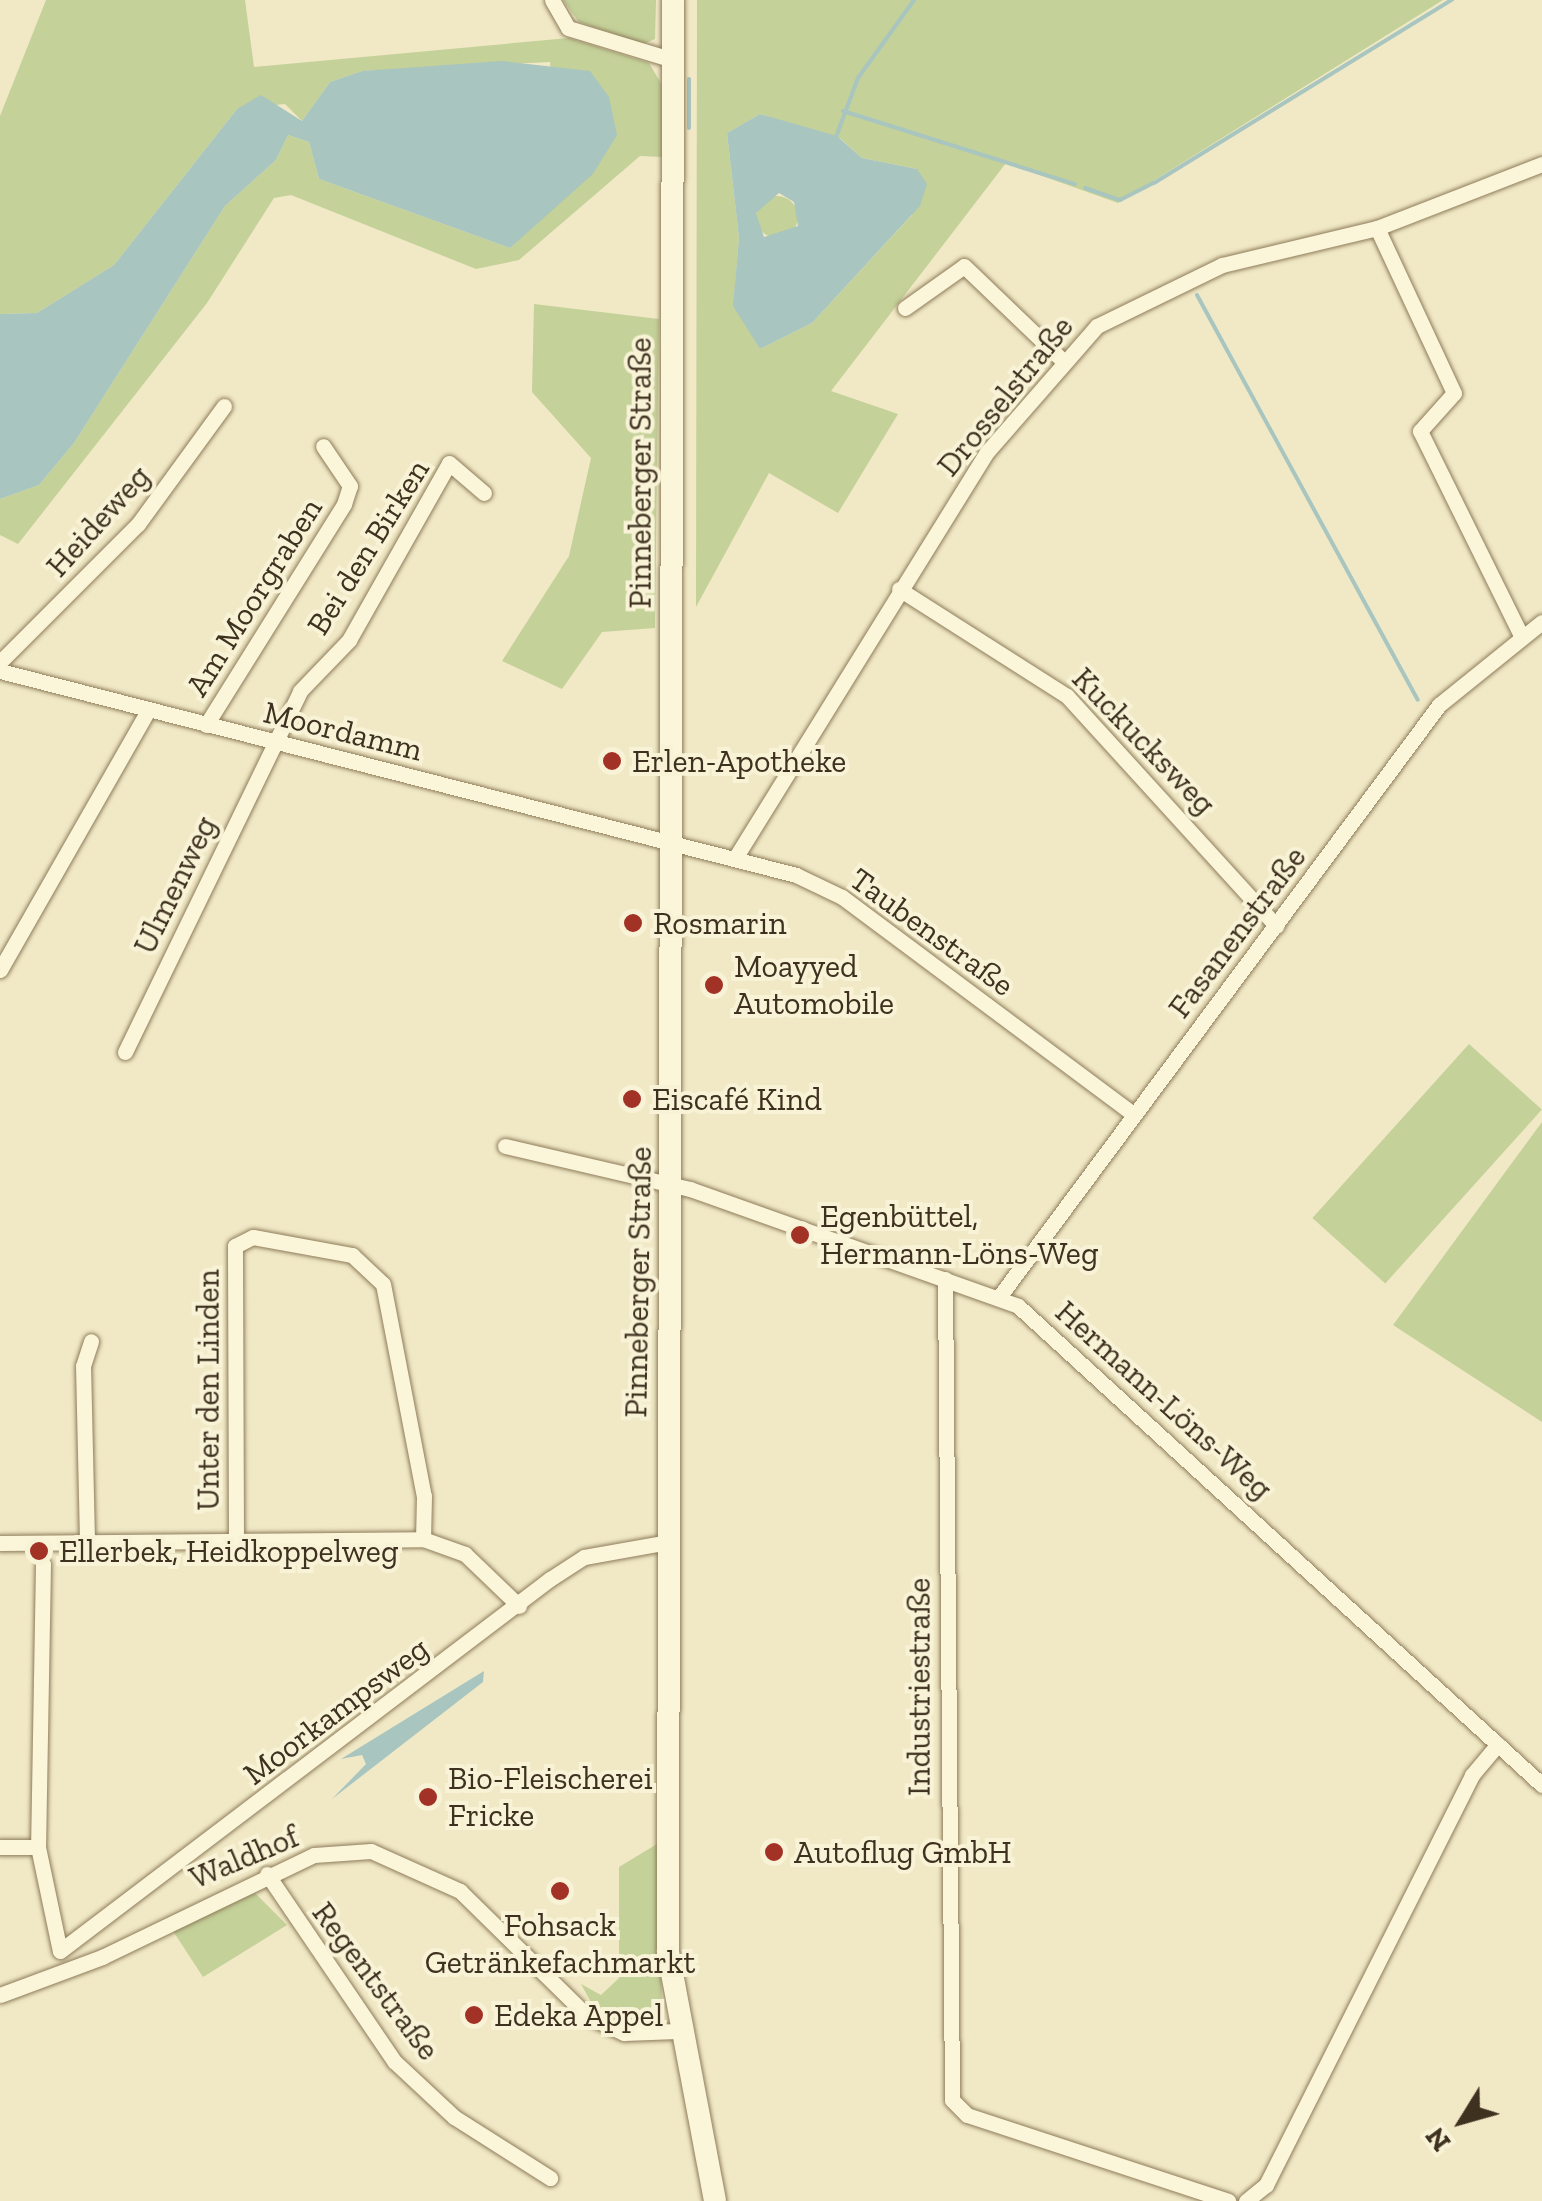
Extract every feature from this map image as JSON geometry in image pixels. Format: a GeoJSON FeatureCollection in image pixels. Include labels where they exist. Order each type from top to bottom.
{"type":"FeatureCollection","features":[{"type":"Feature","properties":{"kind":"main road","name":"Pinneberger Straße"},"geometry":{"type":"LineString","coordinates":[[673,0],[674,840],[668,1952],[677,2031],[715,2201]]}},
{"type":"Feature","properties":{"kind":"street"},"geometry":{"type":"LineString","coordinates":[[552,0],[568,28],[673,55]]}},
{"type":"Feature","properties":{"kind":"street","name":"Drosselstraße"},"geometry":{"type":"LineString","coordinates":[[737,855],[987,452],[1062,360],[1127,304],[1174,282],[1377,228],[1542,164]]}},
{"type":"Feature","properties":{"kind":"street"},"geometry":{"type":"LineString","coordinates":[[1377,228],[1454,392],[1420,431],[1522,637]]}},
{"type":"Feature","properties":{"kind":"street"},"geometry":{"type":"LineString","coordinates":[[904,308],[964,266],[1062,360]]}},
{"type":"Feature","properties":{"kind":"street","name":"Heideweg"},"geometry":{"type":"LineString","coordinates":[[0,662],[138,524],[224,406]]}},
{"type":"Feature","properties":{"kind":"street","name":"Am Moorgraben"},"geometry":{"type":"LineString","coordinates":[[206,725],[344,504],[350,486],[323,446]]}},
{"type":"Feature","properties":{"kind":"street","name":"Bei den Birken"},"geometry":{"type":"LineString","coordinates":[[272,741],[300,691],[349,640],[449,463],[484,493]]}},
{"type":"Feature","properties":{"kind":"street","name":"Kuckucksweg"},"geometry":{"type":"LineString","coordinates":[[900,589],[1067,696],[1276,926]]}},
{"type":"Feature","properties":{"kind":"street","name":"Fasanenstraße"},"geometry":{"type":"LineString","coordinates":[[999,1297],[1439,705],[1542,622]]}},
{"type":"Feature","properties":{"kind":"street","name":"Moordamm"},"geometry":{"type":"LineString","coordinates":[[0,671],[674,840]]}},
{"type":"Feature","properties":{"kind":"street"},"geometry":{"type":"LineString","coordinates":[[0,970],[148,711]]}},
{"type":"Feature","properties":{"kind":"street","name":"Ulmenweg"},"geometry":{"type":"LineString","coordinates":[[125,1052],[272,741]]}},
{"type":"Feature","properties":{"kind":"street","name":"Taubenstraße"},"geometry":{"type":"LineString","coordinates":[[674,840],[737,855],[842,897],[1134,1115]]}},
{"type":"Feature","properties":{"kind":"street","name":"Hermann-Löns-Weg"},"geometry":{"type":"LineString","coordinates":[[506,1146],[672,1185],[999,1297],[1132,1406],[1542,1784]]}},
{"type":"Feature","properties":{"kind":"street","name":"Unter den Linden"},"geometry":{"type":"LineString","coordinates":[[236,1539],[235,1246],[253,1236],[352,1255],[375,1270],[424,1496],[423,1539]]}},
{"type":"Feature","properties":{"kind":"street","name":"Industriestraße"},"geometry":{"type":"LineString","coordinates":[[945,1279],[952,2100],[968,2115],[1228,2201]]}},
{"type":"Feature","properties":{"kind":"street"},"geometry":{"type":"LineString","coordinates":[[87,1541],[83,1366],[91,1341]]}},
{"type":"Feature","properties":{"kind":"street"},"geometry":{"type":"LineString","coordinates":[[0,1543],[423,1539],[465,1554],[519,1606]]}},
{"type":"Feature","properties":{"kind":"street","name":"Moorkampsweg"},"geometry":{"type":"LineString","coordinates":[[38,1847],[51,1943],[70,1947],[584,1557],[668,1542]]}},
{"type":"Feature","properties":{"kind":"street"},"geometry":{"type":"LineString","coordinates":[[0,1847],[38,1847],[43,1564]]}},
{"type":"Feature","properties":{"kind":"street"},"geometry":{"type":"LineString","coordinates":[[1246,2201],[1266,2185],[1472,1775],[1498,1744]]}},
{"type":"Feature","properties":{"kind":"street","name":"Waldhof"},"geometry":{"type":"LineString","coordinates":[[0,1995],[23,1982],[102,1957],[268,1874],[330,1852],[396,1856],[460,1891],[586,2016],[624,2033],[677,2031]]}},
{"type":"Feature","properties":{"kind":"street","name":"Regentstraße"},"geometry":{"type":"LineString","coordinates":[[268,1874],[395,2062],[454,2116],[550,2178]]}},
{"type":"Feature","properties":{"kind":"green space"},"geometry":{"type":"Polygon","coordinates":[[[46,0],[245,0],[254,67],[569,38],[649,63],[662,85],[662,157],[640,156],[519,260],[476,269],[291,195],[274,198],[207,303],[18,544],[0,535],[0,499],[39,485],[74,443],[225,206],[276,160],[288,135],[309,142],[319,179],[510,248],[561,196],[550,62],[362,71],[330,82],[302,121],[285,104],[237,109],[114,265],[37,313],[0,314],[0,116],[46,0]]]}},
{"type":"Feature","properties":{"kind":"green space"},"geometry":{"type":"Polygon","coordinates":[[[563,0],[656,0],[655,39],[643,44],[579,22],[563,0]]]}},
{"type":"Feature","properties":{"kind":"green space"},"geometry":{"type":"Polygon","coordinates":[[[697,0],[1443,0],[1118,203],[1006,163],[831,391],[898,414],[838,513],[769,473],[696,607],[697,0]],[[760,114],[727,133],[739,238],[734,298],[760,349],[812,323],[912,215],[917,169],[862,158],[841,139],[760,114]]]}},
{"type":"Feature","properties":{"kind":"green space"},"geometry":{"type":"Polygon","coordinates":[[[777,196],[792,202],[798,217],[792,232],[777,238],[762,232],[756,217],[762,202],[777,196]]]}},
{"type":"Feature","properties":{"kind":"green space"},"geometry":{"type":"Polygon","coordinates":[[[534,304],[659,319],[655,628],[602,632],[562,689],[502,661],[569,556],[591,458],[532,392],[534,304]]]}},
{"type":"Feature","properties":{"kind":"green space"},"geometry":{"type":"Polygon","coordinates":[[[1469,1044],[1542,1110],[1385,1283],[1312,1218],[1469,1044]]]}},
{"type":"Feature","properties":{"kind":"green space"},"geometry":{"type":"Polygon","coordinates":[[[1542,1122],[1542,1422],[1393,1325],[1542,1122]]]}},
{"type":"Feature","properties":{"kind":"green space"},"geometry":{"type":"Polygon","coordinates":[[[657,1844],[662,2004],[629,2025],[596,2011],[581,1984],[601,1995],[619,1978],[619,1867],[657,1844]]]}},
{"type":"Feature","properties":{"kind":"green space"},"geometry":{"type":"Polygon","coordinates":[[[255,1893],[287,1925],[203,1977],[171,1928],[255,1893]]]}},
{"type":"Feature","properties":{"kind":"water"},"geometry":{"type":"Polygon","coordinates":[[[502,61],[590,71],[609,97],[617,135],[593,174],[510,248],[319,179],[309,142],[288,135],[276,160],[225,206],[74,443],[39,485],[0,499],[0,314],[37,313],[114,265],[237,109],[261,95],[302,121],[330,82],[362,71],[502,61]]]}},
{"type":"Feature","properties":{"kind":"water"},"geometry":{"type":"Polygon","coordinates":[[[760,114],[837,136],[862,158],[917,169],[927,184],[920,206],[812,323],[760,349],[733,306],[739,238],[727,133],[760,114]],[[779,193],[756,213],[764,237],[798,226],[794,202],[779,193]]]}},
{"type":"Feature","properties":{"kind":"water"},"geometry":{"type":"Polygon","coordinates":[[[484,1671],[483,1682],[332,1799],[366,1764],[362,1755],[341,1759],[484,1671]]]}},
{"type":"Feature","properties":{"kind":"waterway"},"geometry":{"type":"LineString","coordinates":[[836,137],[858,78],[914,0]]}},
{"type":"Feature","properties":{"kind":"waterway"},"geometry":{"type":"LineString","coordinates":[[1085,188],[1120,200],[1154,183],[1452,0]]}},
{"type":"Feature","properties":{"kind":"waterway"},"geometry":{"type":"LineString","coordinates":[[689,79],[689,128]]}},
{"type":"Feature","properties":{"kind":"waterway"},"geometry":{"type":"LineString","coordinates":[[843,111],[1075,184]]}},
{"type":"Feature","properties":{"kind":"waterway"},"geometry":{"type":"LineString","coordinates":[[1197,295],[1418,700]]}},
{"type":"Feature","properties":{"kind":"place","name":"Erlen-Apotheke"},"geometry":{"type":"Point","coordinates":[612,761]}},
{"type":"Feature","properties":{"kind":"place","name":"Rosmarin"},"geometry":{"type":"Point","coordinates":[633,923]}},
{"type":"Feature","properties":{"kind":"place","name":"Moayyed Automobile"},"geometry":{"type":"Point","coordinates":[714,985]}},
{"type":"Feature","properties":{"kind":"place","name":"Eiscafé Kind"},"geometry":{"type":"Point","coordinates":[632,1099]}},
{"type":"Feature","properties":{"kind":"place","name":"Egenbüttel, Hermann-Löns-Weg"},"geometry":{"type":"Point","coordinates":[800,1235]}},
{"type":"Feature","properties":{"kind":"place","name":"Ellerbek, Heidkoppelweg"},"geometry":{"type":"Point","coordinates":[39,1551]}},
{"type":"Feature","properties":{"kind":"place","name":"Bio-Fleischerei Fricke"},"geometry":{"type":"Point","coordinates":[428,1797]}},
{"type":"Feature","properties":{"kind":"place","name":"Autoflug GmbH"},"geometry":{"type":"Point","coordinates":[774,1852]}},
{"type":"Feature","properties":{"kind":"place","name":"Fohsack Getränkefachmarkt"},"geometry":{"type":"Point","coordinates":[560,1891]}},
{"type":"Feature","properties":{"kind":"place","name":"Edeka Appel"},"geometry":{"type":"Point","coordinates":[474,2015]}}]}
